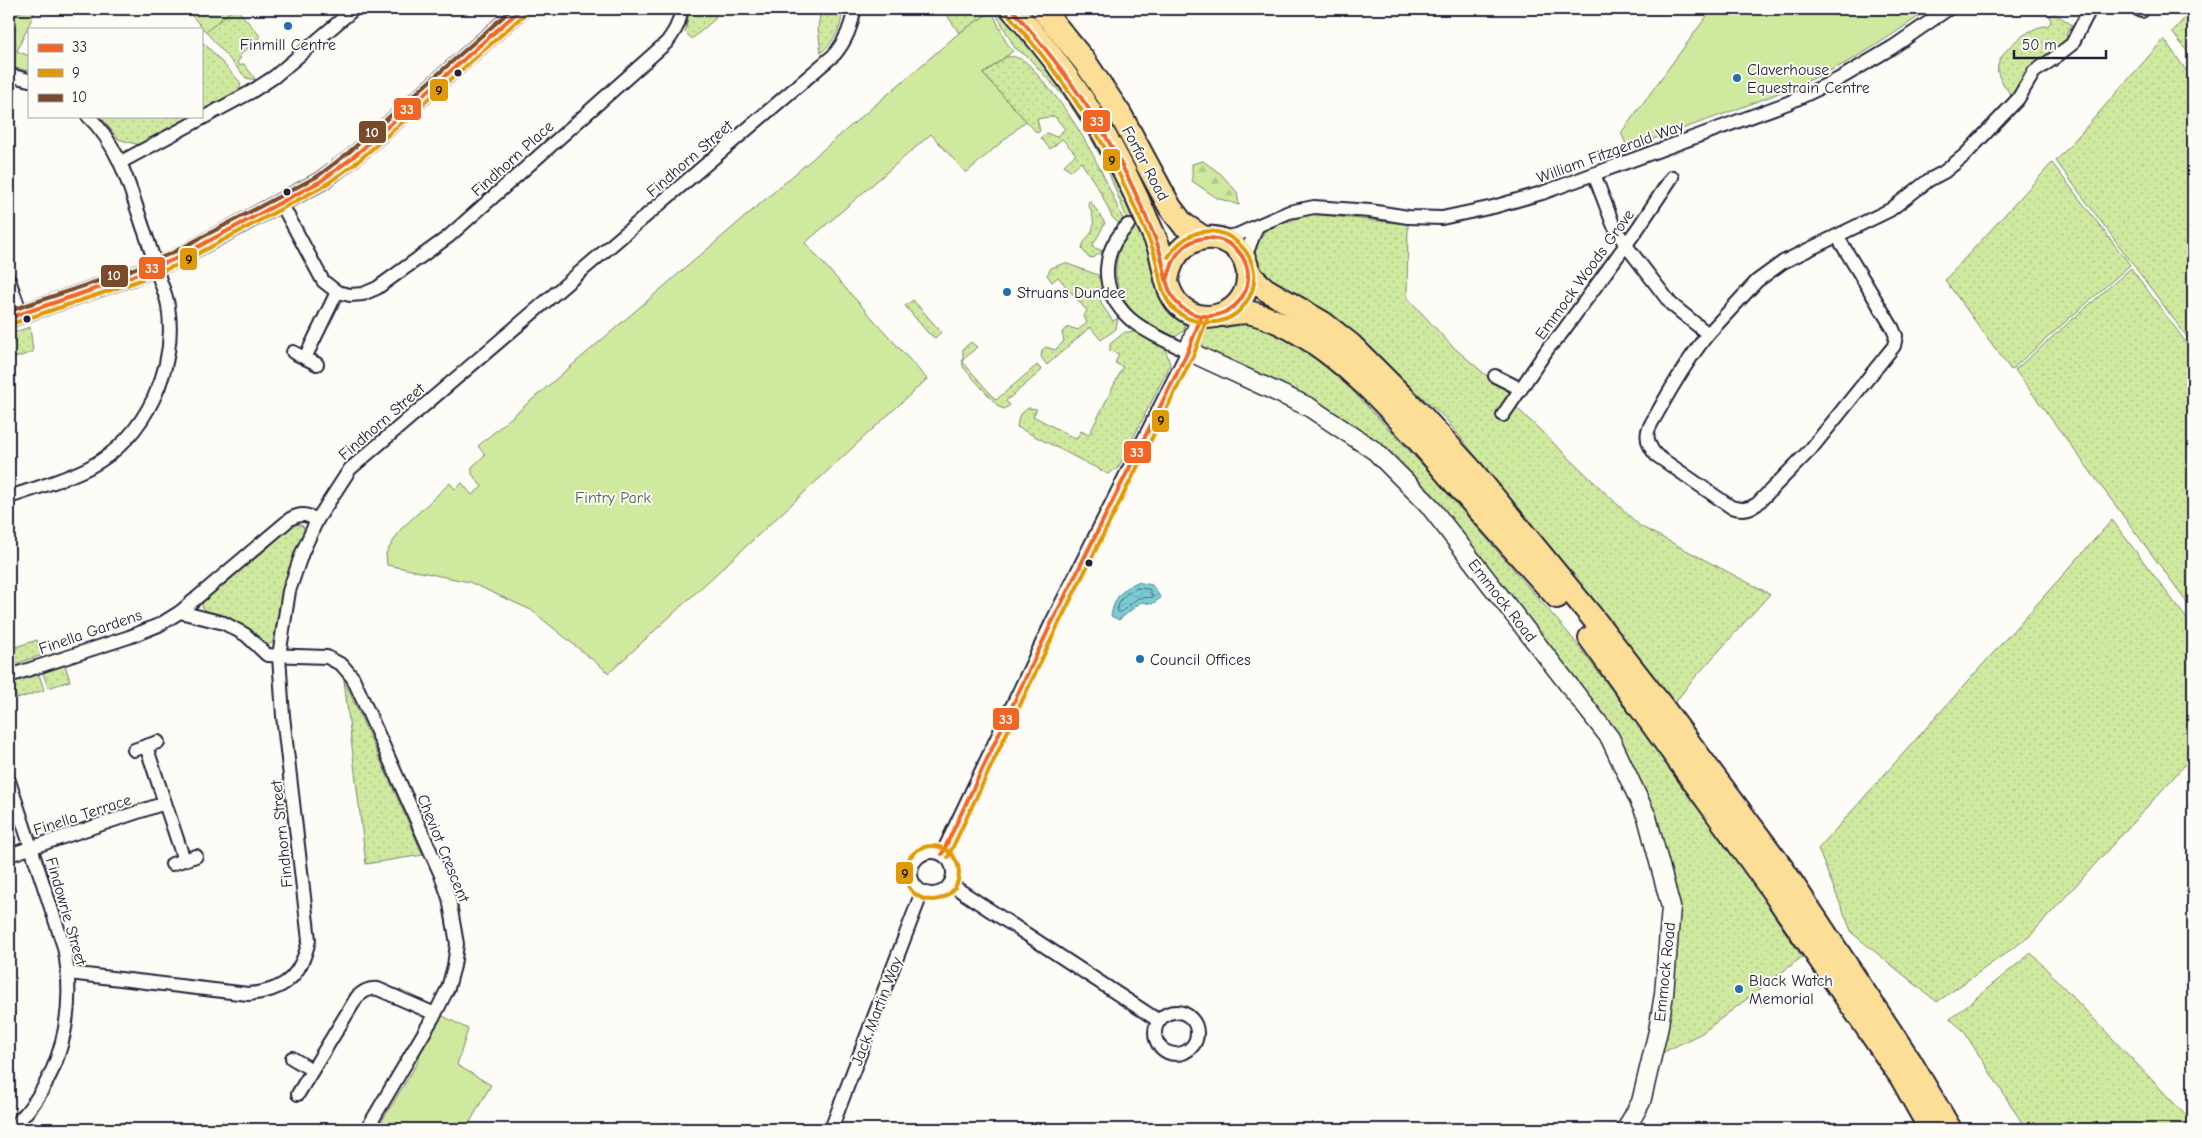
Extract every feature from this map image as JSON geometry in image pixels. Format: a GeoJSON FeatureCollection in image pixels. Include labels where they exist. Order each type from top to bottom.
{"type":"FeatureCollection","features":[{"type":"Feature","properties":{"kind":"highway","name":"Forfar Road"},"geometry":{"type":"LineString","coordinates":[[1012,9],[1062,67],[1117,156],[1158,246],[1167,280]]}},
{"type":"Feature","properties":{"kind":"highway","name":"Forfar Road"},"geometry":{"type":"LineString","coordinates":[[1042,9],[1085,62],[1120,114],[1170,207],[1190,230],[1211,238]]}},
{"type":"Feature","properties":{"kind":"highway"},"geometry":{"type":"LineString","coordinates":[[1930,1129],[1901,1078],[1772,890],[1578,622],[1420,443],[1349,370],[1310,340],[1272,320],[1250,312],[1211,316],[1185,310],[1172,295],[1167,280],[1170,267],[1177,252],[1188,243],[1211,238],[1233,246],[1252,277],[1265,289],[1323,323],[1351,345],[1419,412],[1473,472],[1593,618],[1664,709],[1782,868],[1910,1061],[1950,1129]]}},
{"type":"Feature","properties":{"kind":"highway"},"geometry":{"type":"LineString","coordinates":[[1211,316],[1233,309],[1241,300],[1246,289],[1248,277],[1245,263]]}},
{"type":"Feature","properties":{"kind":"street"},"geometry":{"type":"LineString","coordinates":[[121,162],[170,137],[274,77],[354,9]]}},
{"type":"Feature","properties":{"kind":"street","name":"Findhorn Place"},"geometry":{"type":"LineString","coordinates":[[337,292],[350,295],[363,294],[377,288],[448,237],[666,42],[676,31],[681,19],[681,9]]}},
{"type":"Feature","properties":{"kind":"street","name":"Findhorn Street"},"geometry":{"type":"LineString","coordinates":[[69,973],[248,994],[266,993],[281,986],[294,975],[304,959],[309,940],[283,716],[279,656],[289,591],[302,553],[317,520],[350,469],[835,54],[845,41],[853,23],[854,9]]}},
{"type":"Feature","properties":{"kind":"street","name":"William Fitzgerald Way"},"geometry":{"type":"LineString","coordinates":[[1211,238],[1237,236],[1288,212],[1314,207],[1370,211],[1408,217],[1442,218],[1534,196],[1788,102],[1839,79],[1893,47],[1948,9]]}},
{"type":"Feature","properties":{"kind":"street"},"geometry":{"type":"LineString","coordinates":[[1837,236],[1892,327],[1896,336],[1894,346],[1811,449],[1757,504],[1749,509],[1740,510],[1731,507],[1656,456],[1650,449],[1648,430],[1692,354],[1757,281],[1783,262],[1890,210],[1965,155],[2018,99],[2034,72],[2053,60],[2072,44],[2090,9]]}},
{"type":"Feature","properties":{"kind":"street"},"geometry":{"type":"LineString","coordinates":[[9,280],[15,316],[156,267],[281,203],[321,181],[352,158],[515,11]]}},
{"type":"Feature","properties":{"kind":"street"},"geometry":{"type":"LineString","coordinates":[[9,75],[28,80]]}},
{"type":"Feature","properties":{"kind":"street"},"geometry":{"type":"LineString","coordinates":[[9,497],[71,476],[92,466],[118,447],[146,413],[160,385],[170,348],[168,306],[121,162],[107,138],[90,118]]}},
{"type":"Feature","properties":{"kind":"street"},"geometry":{"type":"LineString","coordinates":[[1594,174],[1612,224],[1625,244],[1671,304],[1708,334]]}},
{"type":"Feature","properties":{"kind":"street","name":"Emmock Woods Grove"},"geometry":{"type":"LineString","coordinates":[[1503,415],[1549,347],[1590,295],[1672,177]]}},
{"type":"Feature","properties":{"kind":"street"},"geometry":{"type":"LineString","coordinates":[[281,203],[323,281],[337,292],[305,358]]}},
{"type":"Feature","properties":{"kind":"street","name":"Emmock Road"},"geometry":{"type":"LineString","coordinates":[[1128,225],[1116,236],[1106,269],[1109,288],[1116,303],[1133,321],[1188,351],[1309,408],[1374,451],[1428,504],[1610,738],[1647,817],[1670,907],[1664,994],[1658,1031],[1641,1102],[1626,1129]]}},
{"type":"Feature","properties":{"kind":"street"},"geometry":{"type":"LineString","coordinates":[[1245,263],[1257,226]]}},
{"type":"Feature","properties":{"kind":"street"},"geometry":{"type":"LineString","coordinates":[[942,854],[1052,622],[1188,351],[1211,316]]}},
{"type":"Feature","properties":{"kind":"street"},"geometry":{"type":"LineString","coordinates":[[293,352],[317,364]]}},
{"type":"Feature","properties":{"kind":"street"},"geometry":{"type":"LineString","coordinates":[[1496,376],[1521,389]]}},
{"type":"Feature","properties":{"kind":"street","name":"Finella Gardens"},"geometry":{"type":"LineString","coordinates":[[9,676],[129,637],[159,625],[180,612],[290,519],[299,515],[307,515],[317,520]]}},
{"type":"Feature","properties":{"kind":"street"},"geometry":{"type":"LineString","coordinates":[[180,612],[224,623],[246,635],[267,655],[279,656]]}},
{"type":"Feature","properties":{"kind":"street","name":"Cheviot Crescent"},"geometry":{"type":"LineString","coordinates":[[279,656],[327,657],[342,665],[353,678],[441,875],[449,898],[458,944],[448,988],[435,1014],[367,1129]]}},
{"type":"Feature","properties":{"kind":"street"},"geometry":{"type":"LineString","coordinates":[[146,746],[184,860]]}},
{"type":"Feature","properties":{"kind":"street","name":"Findowrie Street"},"geometry":{"type":"LineString","coordinates":[[9,781],[64,947],[69,973],[69,1004],[65,1034],[57,1058],[42,1089],[23,1118],[10,1129]]}},
{"type":"Feature","properties":{"kind":"street","name":"Finella Terrace"},"geometry":{"type":"LineString","coordinates":[[9,855],[165,803]]}},
{"type":"Feature","properties":{"kind":"street"},"geometry":{"type":"LineString","coordinates":[[930,852],[942,854],[952,866],[950,884],[940,893],[922,892],[911,880],[910,870],[913,862],[923,854],[930,852]]}},
{"type":"Feature","properties":{"kind":"street"},"geometry":{"type":"LineString","coordinates":[[950,884],[1159,1021]]}},
{"type":"Feature","properties":{"kind":"street","name":"Jack Martin Way"},"geometry":{"type":"LineString","coordinates":[[831,1129],[922,892]]}},
{"type":"Feature","properties":{"kind":"street"},"geometry":{"type":"LineString","coordinates":[[298,1094],[357,997],[364,991],[371,988],[378,989],[435,1014]]}},
{"type":"Feature","properties":{"kind":"street"},"geometry":{"type":"LineString","coordinates":[[292,1058],[312,1070]]}},
{"type":"Feature","properties":{"kind":"street"},"geometry":{"type":"LineString","coordinates":[[215,1129],[221,1129]]}},
{"type":"Feature","properties":{"kind":"green space"},"geometry":{"type":"Polygon","coordinates":[[[36,9],[17,51],[28,56],[28,71],[14,68],[9,56],[9,35],[11,36],[14,29],[9,16],[36,9]]]}},
{"type":"Feature","properties":{"kind":"green space"},"geometry":{"type":"Polygon","coordinates":[[[186,9],[233,9],[206,32],[186,9]]]}},
{"type":"Feature","properties":{"kind":"green space"},"geometry":{"type":"Polygon","coordinates":[[[233,9],[237,9],[261,37],[239,56],[241,58],[237,62],[240,66],[244,64],[256,80],[246,78],[206,32],[233,9]]]}},
{"type":"Feature","properties":{"kind":"green space"},"geometry":{"type":"Polygon","coordinates":[[[690,9],[716,10],[715,19],[692,39],[685,32],[690,9]]]}},
{"type":"Feature","properties":{"kind":"green space"},"geometry":{"type":"Polygon","coordinates":[[[821,9],[842,9],[842,16],[837,33],[821,53],[818,28],[821,9]]]}},
{"type":"Feature","properties":{"kind":"green space"},"geometry":{"type":"Polygon","coordinates":[[[943,9],[1001,9],[1042,54],[1113,163],[1185,319],[1184,331],[1175,337],[1149,323],[1135,313],[1121,294],[1117,283],[1117,261],[1119,250],[1132,231],[1106,166],[1087,131],[1066,99],[1028,57],[1015,48],[994,10],[959,33],[943,9]]]}},
{"type":"Feature","properties":{"kind":"green space","name":"Claverhouse Equestrain Centre"},"geometry":{"type":"Polygon","coordinates":[[[1712,9],[1929,9],[1842,65],[1790,89],[1736,110],[1628,148],[1621,133],[1712,9]]]}},
{"type":"Feature","properties":{"kind":"green space"},"geometry":{"type":"Polygon","coordinates":[[[2193,9],[2193,59],[2172,32],[2193,9]]]}},
{"type":"Feature","properties":{"kind":"green space","name":"Fintry Park"},"geometry":{"type":"Polygon","coordinates":[[[992,11],[1006,42],[1013,51],[983,74],[1026,121],[966,173],[931,134],[805,243],[927,379],[609,673],[531,610],[469,582],[387,565],[386,553],[401,529],[450,483],[455,489],[462,483],[472,495],[482,487],[472,474],[472,467],[485,455],[478,446],[959,33],[992,11]]]}},
{"type":"Feature","properties":{"kind":"green space"},"geometry":{"type":"Polygon","coordinates":[[[2056,14],[2072,25],[2066,34],[2068,40],[2012,97],[1998,73],[1998,65],[2001,58],[2023,35],[2040,27],[2047,26],[2051,22],[2049,15],[2056,14]]]}},
{"type":"Feature","properties":{"kind":"green space"},"geometry":{"type":"Polygon","coordinates":[[[2164,39],[2193,80],[2193,345],[2056,161],[2164,39]]]}},
{"type":"Feature","properties":{"kind":"green space"},"geometry":{"type":"Polygon","coordinates":[[[202,43],[205,44],[240,82],[241,89],[202,110],[202,43]]]}},
{"type":"Feature","properties":{"kind":"green space"},"geometry":{"type":"Polygon","coordinates":[[[1007,56],[1022,59],[1034,70],[1078,128],[1106,181],[1123,219],[1118,223],[1112,217],[1100,191],[1081,162],[1070,171],[1064,165],[1076,154],[1062,139],[1050,149],[1041,138],[1047,133],[1056,137],[1065,129],[1054,116],[1037,119],[1040,131],[1037,133],[983,74],[1007,56]]]}},
{"type":"Feature","properties":{"kind":"green space"},"geometry":{"type":"Polygon","coordinates":[[[102,118],[187,118],[139,145],[118,139],[102,118]]]}},
{"type":"Feature","properties":{"kind":"green space"},"geometry":{"type":"Polygon","coordinates":[[[1203,161],[1221,174],[1237,192],[1239,205],[1217,198],[1192,181],[1192,164],[1203,161]]]}},
{"type":"Feature","properties":{"kind":"green space"},"geometry":{"type":"Polygon","coordinates":[[[2052,163],[2130,265],[2011,370],[1945,280],[2052,163]]]}},
{"type":"Feature","properties":{"kind":"green space"},"geometry":{"type":"Polygon","coordinates":[[[1090,201],[1105,223],[1092,247],[1103,251],[1093,258],[1088,257],[1082,249],[1093,228],[1093,217],[1088,203],[1090,201]]]}},
{"type":"Feature","properties":{"kind":"green space"},"geometry":{"type":"Polygon","coordinates":[[[1312,214],[1408,224],[1407,297],[1451,345],[1493,381],[1506,388],[1516,407],[1640,526],[1770,594],[1690,683],[1674,704],[1445,418],[1347,328],[1277,286],[1256,265],[1255,247],[1267,228],[1312,214]]]}},
{"type":"Feature","properties":{"kind":"green space"},"geometry":{"type":"Polygon","coordinates":[[[1065,263],[1098,275],[1103,288],[1097,290],[1102,305],[1113,321],[1118,318],[1116,329],[1101,340],[1090,327],[1047,365],[1041,357],[1042,350],[1046,347],[1055,350],[1064,341],[1062,332],[1069,327],[1078,330],[1087,323],[1084,316],[1087,311],[1058,277],[1052,282],[1047,275],[1051,268],[1065,263]]]}},
{"type":"Feature","properties":{"kind":"green space"},"geometry":{"type":"Polygon","coordinates":[[[2131,268],[2193,352],[2193,610],[2015,370],[2131,268]]]}},
{"type":"Feature","properties":{"kind":"green space"},"geometry":{"type":"Polygon","coordinates":[[[913,300],[941,332],[935,338],[928,333],[905,306],[913,300]]]}},
{"type":"Feature","properties":{"kind":"green space"},"geometry":{"type":"Polygon","coordinates":[[[1237,319],[1299,342],[1353,391],[1431,474],[1570,635],[1707,816],[1802,957],[1702,1033],[1660,1054],[1674,932],[1623,751],[1376,447],[1205,350],[1199,338],[1206,322],[1237,319]]]}},
{"type":"Feature","properties":{"kind":"green space"},"geometry":{"type":"Polygon","coordinates":[[[30,327],[33,352],[9,360],[9,334],[30,327]]]}},
{"type":"Feature","properties":{"kind":"green space"},"geometry":{"type":"Polygon","coordinates":[[[1125,332],[1138,332],[1165,347],[1170,365],[1118,468],[1108,474],[1017,427],[1019,416],[1028,408],[1037,409],[1033,416],[1076,439],[1081,431],[1089,435],[1123,367],[1115,363],[1119,354],[1110,351],[1110,344],[1125,332]]]}},
{"type":"Feature","properties":{"kind":"green space"},"geometry":{"type":"Polygon","coordinates":[[[971,342],[977,347],[963,360],[963,349],[971,342]]]}},
{"type":"Feature","properties":{"kind":"green space"},"geometry":{"type":"Polygon","coordinates":[[[963,362],[996,400],[1037,365],[1042,370],[1006,401],[1010,405],[1004,409],[999,407],[963,367],[963,362]]]}},
{"type":"Feature","properties":{"kind":"green space"},"geometry":{"type":"Polygon","coordinates":[[[2112,520],[2193,627],[2193,756],[2030,936],[1937,1002],[1852,933],[1818,849],[2112,520]]]}},
{"type":"Feature","properties":{"kind":"green space"},"geometry":{"type":"Polygon","coordinates":[[[295,524],[303,526],[305,533],[281,600],[273,642],[268,645],[236,622],[209,612],[202,607],[203,602],[295,524]]]}},
{"type":"Feature","properties":{"kind":"green space"},"geometry":{"type":"Polygon","coordinates":[[[37,640],[42,655],[10,666],[9,649],[37,640]]]}},
{"type":"Feature","properties":{"kind":"green space"},"geometry":{"type":"Polygon","coordinates":[[[65,665],[70,681],[48,688],[43,673],[65,665]]]}},
{"type":"Feature","properties":{"kind":"green space"},"geometry":{"type":"Polygon","coordinates":[[[39,674],[44,690],[17,699],[12,683],[39,674]]]}},
{"type":"Feature","properties":{"kind":"green space"},"geometry":{"type":"Polygon","coordinates":[[[344,680],[423,855],[366,864],[344,680]]]}},
{"type":"Feature","properties":{"kind":"green space"},"geometry":{"type":"Polygon","coordinates":[[[2031,953],[2193,1123],[2193,1129],[2026,1129],[1963,1030],[1950,1019],[2031,953]]]}},
{"type":"Feature","properties":{"kind":"green space"},"geometry":{"type":"Polygon","coordinates":[[[441,1015],[468,1029],[457,1065],[491,1085],[466,1129],[377,1129],[418,1062],[421,1049],[441,1015]]]}},
{"type":"Feature","properties":{"kind":"water"},"geometry":{"type":"Polygon","coordinates":[[[1137,582],[1152,585],[1161,598],[1152,604],[1141,602],[1119,620],[1111,616],[1119,595],[1137,582]]]}},
{"type":"Feature","properties":{"kind":"transit line","name":"10"},"geometry":{"type":"LineString","coordinates":[[9,311],[131,270],[172,253],[318,176],[348,153],[512,9]]}},
{"type":"Feature","properties":{"kind":"transit line","name":"33"},"geometry":{"type":"LineString","coordinates":[[9,318],[133,276],[175,259],[321,181],[352,158],[521,9]]}},
{"type":"Feature","properties":{"kind":"transit line","name":"33"},"geometry":{"type":"LineString","coordinates":[[1012,9],[1049,53],[1099,124],[1127,175],[1154,235],[1167,283],[1177,303],[1187,311],[1198,315],[1209,316],[1231,309],[1245,291],[1248,279],[1247,267],[1242,257],[1226,242],[1205,238],[1194,241],[1181,250],[1173,262],[1167,280]]}},
{"type":"Feature","properties":{"kind":"transit line","name":"9"},"geometry":{"type":"LineString","coordinates":[[1007,13],[1070,92],[1097,134],[1121,178],[1145,229],[1155,255],[1162,288],[1169,304],[1183,316],[1192,320],[1202,322],[1221,321],[1238,312],[1245,304],[1253,288],[1254,271],[1249,256],[1239,244],[1226,235],[1211,231],[1195,234],[1180,243],[1168,257]]}},
{"type":"Feature","properties":{"kind":"transit line","name":"9"},"geometry":{"type":"LineString","coordinates":[[11,324],[135,282],[177,265],[324,186],[356,163],[525,14]]}},
{"type":"Feature","properties":{"kind":"transit line","name":"33"},"geometry":{"type":"LineString","coordinates":[[942,854],[1052,622],[1188,351],[1201,317]]}},
{"type":"Feature","properties":{"kind":"transit line","name":"9"},"geometry":{"type":"LineString","coordinates":[[948,857],[1058,625],[1194,354],[1207,319]]}},
{"type":"Feature","properties":{"kind":"transit line","name":"9"},"geometry":{"type":"LineString","coordinates":[[927,846],[937,846],[947,850],[955,858],[959,873],[955,888],[947,896],[937,900],[927,900],[917,896],[909,888],[905,878],[905,868],[909,858],[917,850],[927,846]]}},
{"type":"Feature","properties":{"kind":"place","name":"Finmill Centre"},"geometry":{"type":"Point","coordinates":[288,26]}},
{"type":"Feature","properties":{"kind":"place","name":"Claverhouse Equestrain Centre"},"geometry":{"type":"Point","coordinates":[1737,78]}},
{"type":"Feature","properties":{"kind":"place","name":"Struans Dundee"},"geometry":{"type":"Point","coordinates":[1007,292]}},
{"type":"Feature","properties":{"kind":"place","name":"Council Offices"},"geometry":{"type":"Point","coordinates":[1140,659]}},
{"type":"Feature","properties":{"kind":"place","name":"Black Watch Memorial"},"geometry":{"type":"Point","coordinates":[1739,989]}}]}
